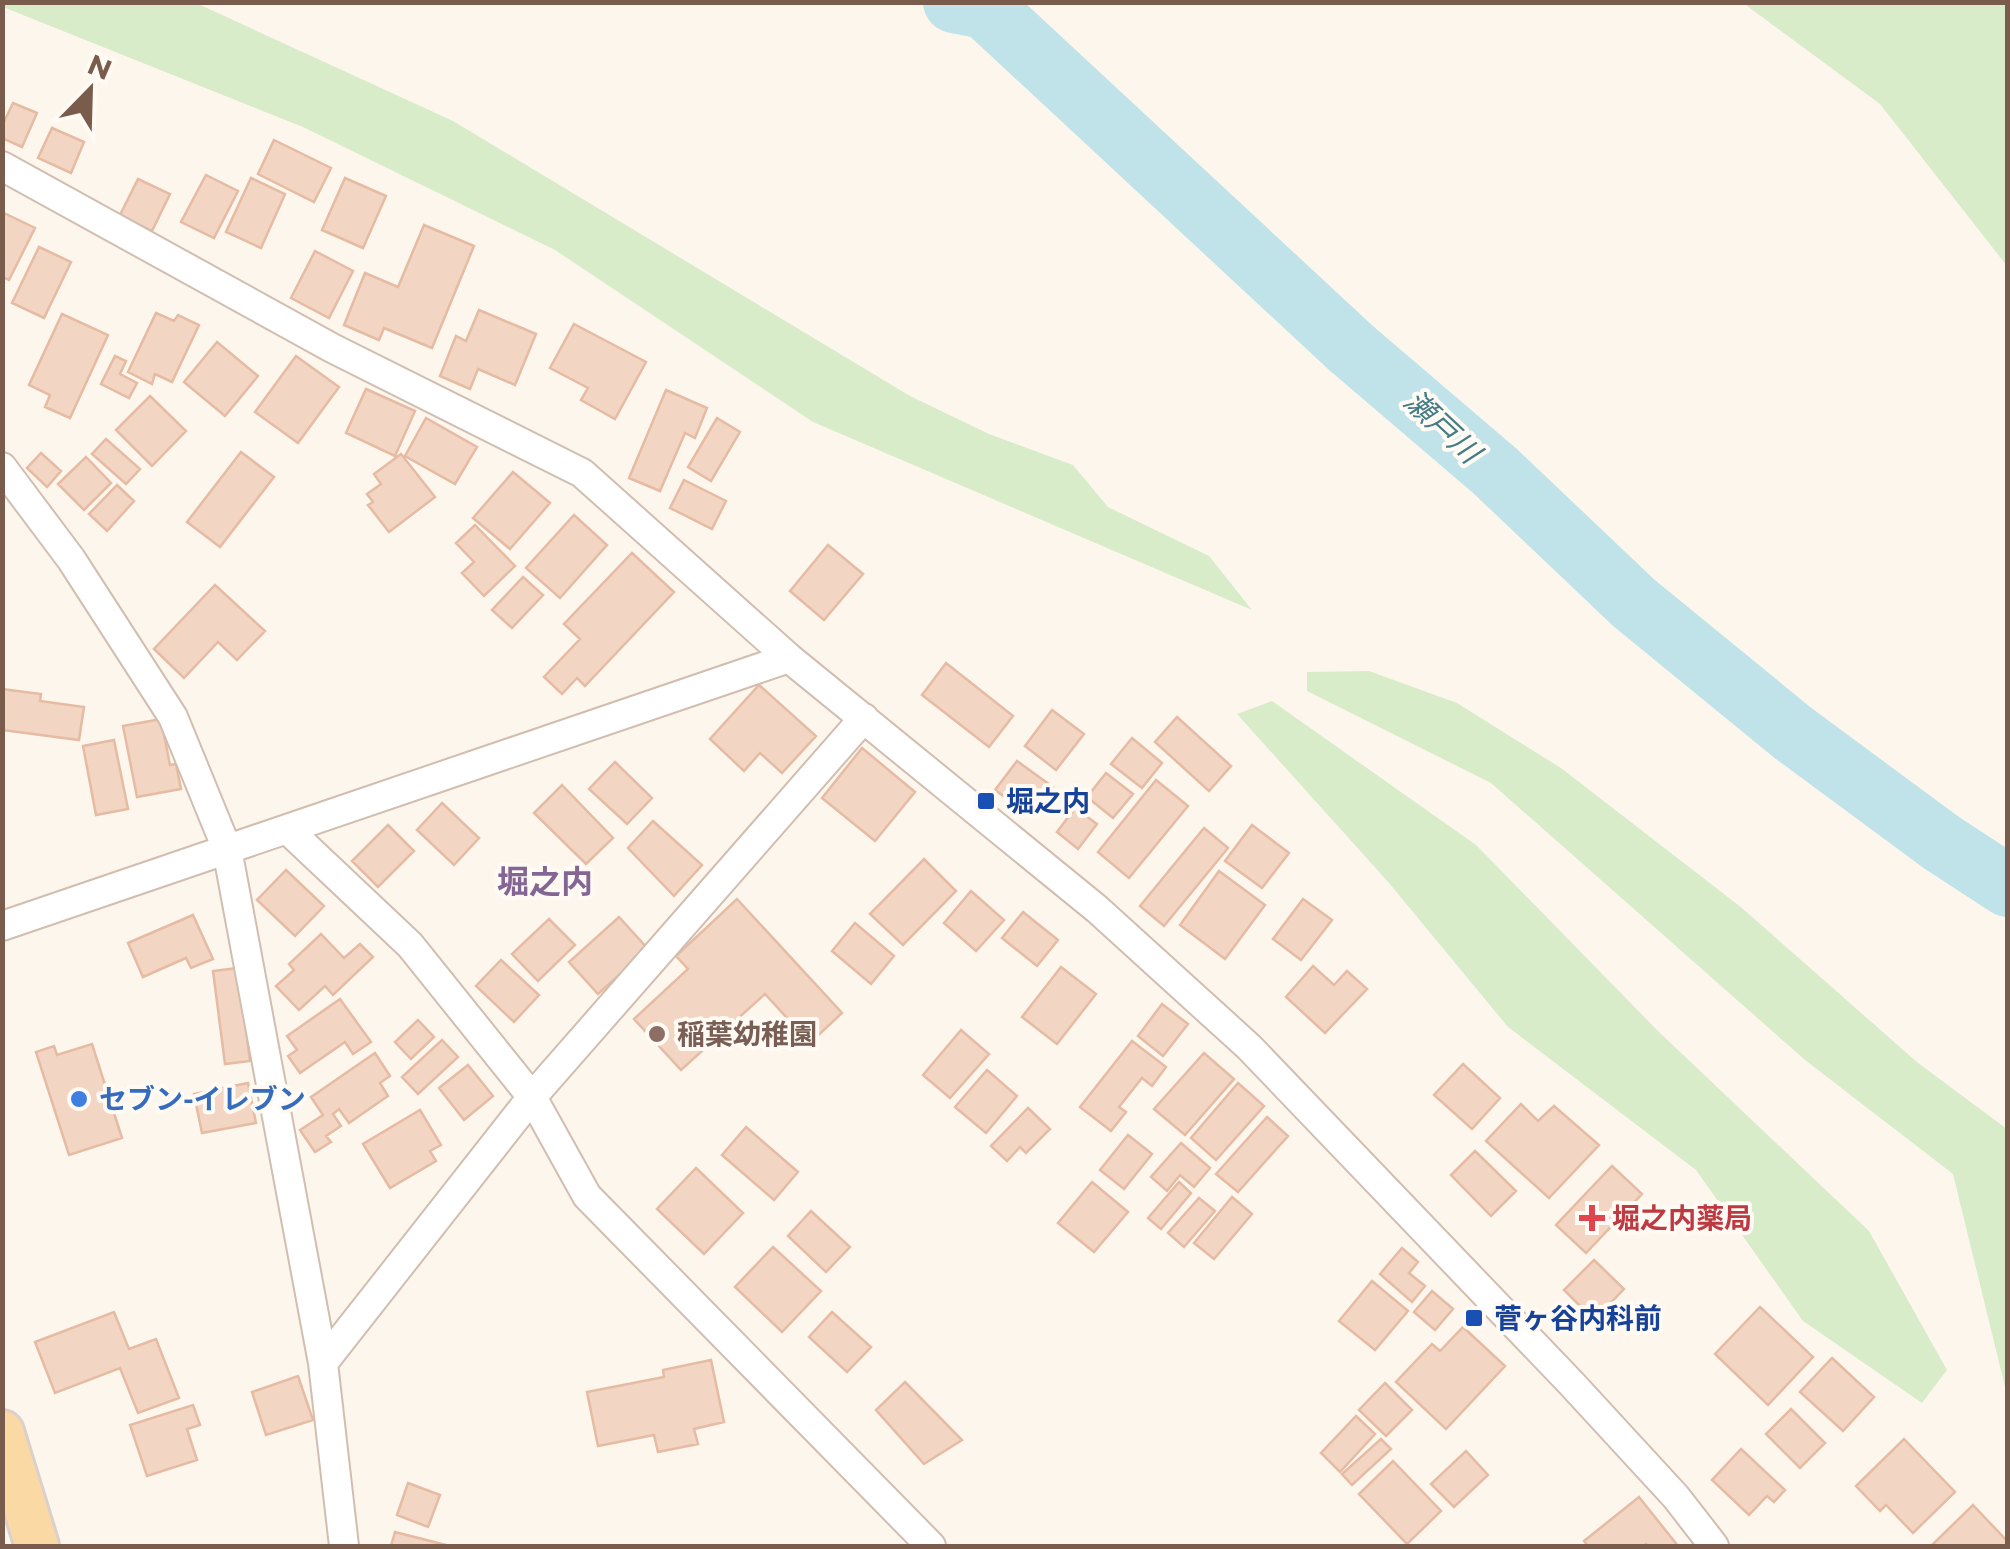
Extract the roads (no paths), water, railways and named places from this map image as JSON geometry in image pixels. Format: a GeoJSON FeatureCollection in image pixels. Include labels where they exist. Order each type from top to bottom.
{"type":"FeatureCollection","features":[{"type":"Feature","properties":{"kind":"main road"},"geometry":{"type":"LineString","coordinates":[[2,1432],[38,1546]]}},
{"type":"Feature","properties":{"kind":"street"},"geometry":{"type":"LineString","coordinates":[[2,166],[332,348],[582,474],[789,658],[1098,909],[1249,1047],[1571,1383],[1676,1497],[1714,1546]]}},
{"type":"Feature","properties":{"kind":"street"},"geometry":{"type":"LineString","coordinates":[[2,467],[71,558],[173,718],[227,849],[323,1362],[344,1546]]}},
{"type":"Feature","properties":{"kind":"street"},"geometry":{"type":"LineString","coordinates":[[2,926],[789,658]]}},
{"type":"Feature","properties":{"kind":"street"},"geometry":{"type":"LineString","coordinates":[[323,1362],[532,1097],[864,718]]}},
{"type":"Feature","properties":{"kind":"street"},"geometry":{"type":"LineString","coordinates":[[288,829],[410,945],[532,1097],[588,1196],[931,1546]]}},
{"type":"Feature","properties":{"kind":"waterway","name":"瀬戸川"},"geometry":{"type":"LineString","coordinates":[[954,2],[985,8],[1351,348],[1495,471],[1634,603],[1793,733],[1942,843],[2008,886]]}},
{"type":"Feature","properties":{"kind":"place","name":"堀之内"},"geometry":{"type":"Point","coordinates":[986,801]}},
{"type":"Feature","properties":{"kind":"place","name":"稲葉幼稚園"},"geometry":{"type":"Point","coordinates":[657,1034]}},
{"type":"Feature","properties":{"kind":"place","name":"セブン-イレブン"},"geometry":{"type":"Point","coordinates":[79,1099]}},
{"type":"Feature","properties":{"kind":"place","name":"堀之内薬局"},"geometry":{"type":"Point","coordinates":[1592,1218]}},
{"type":"Feature","properties":{"kind":"place","name":"菅ヶ谷内科前"},"geometry":{"type":"Point","coordinates":[1474,1318]}},
{"type":"Feature","properties":{"kind":"district","name":"堀之内"},"geometry":{"type":"Point","coordinates":[545,882]}}]}
